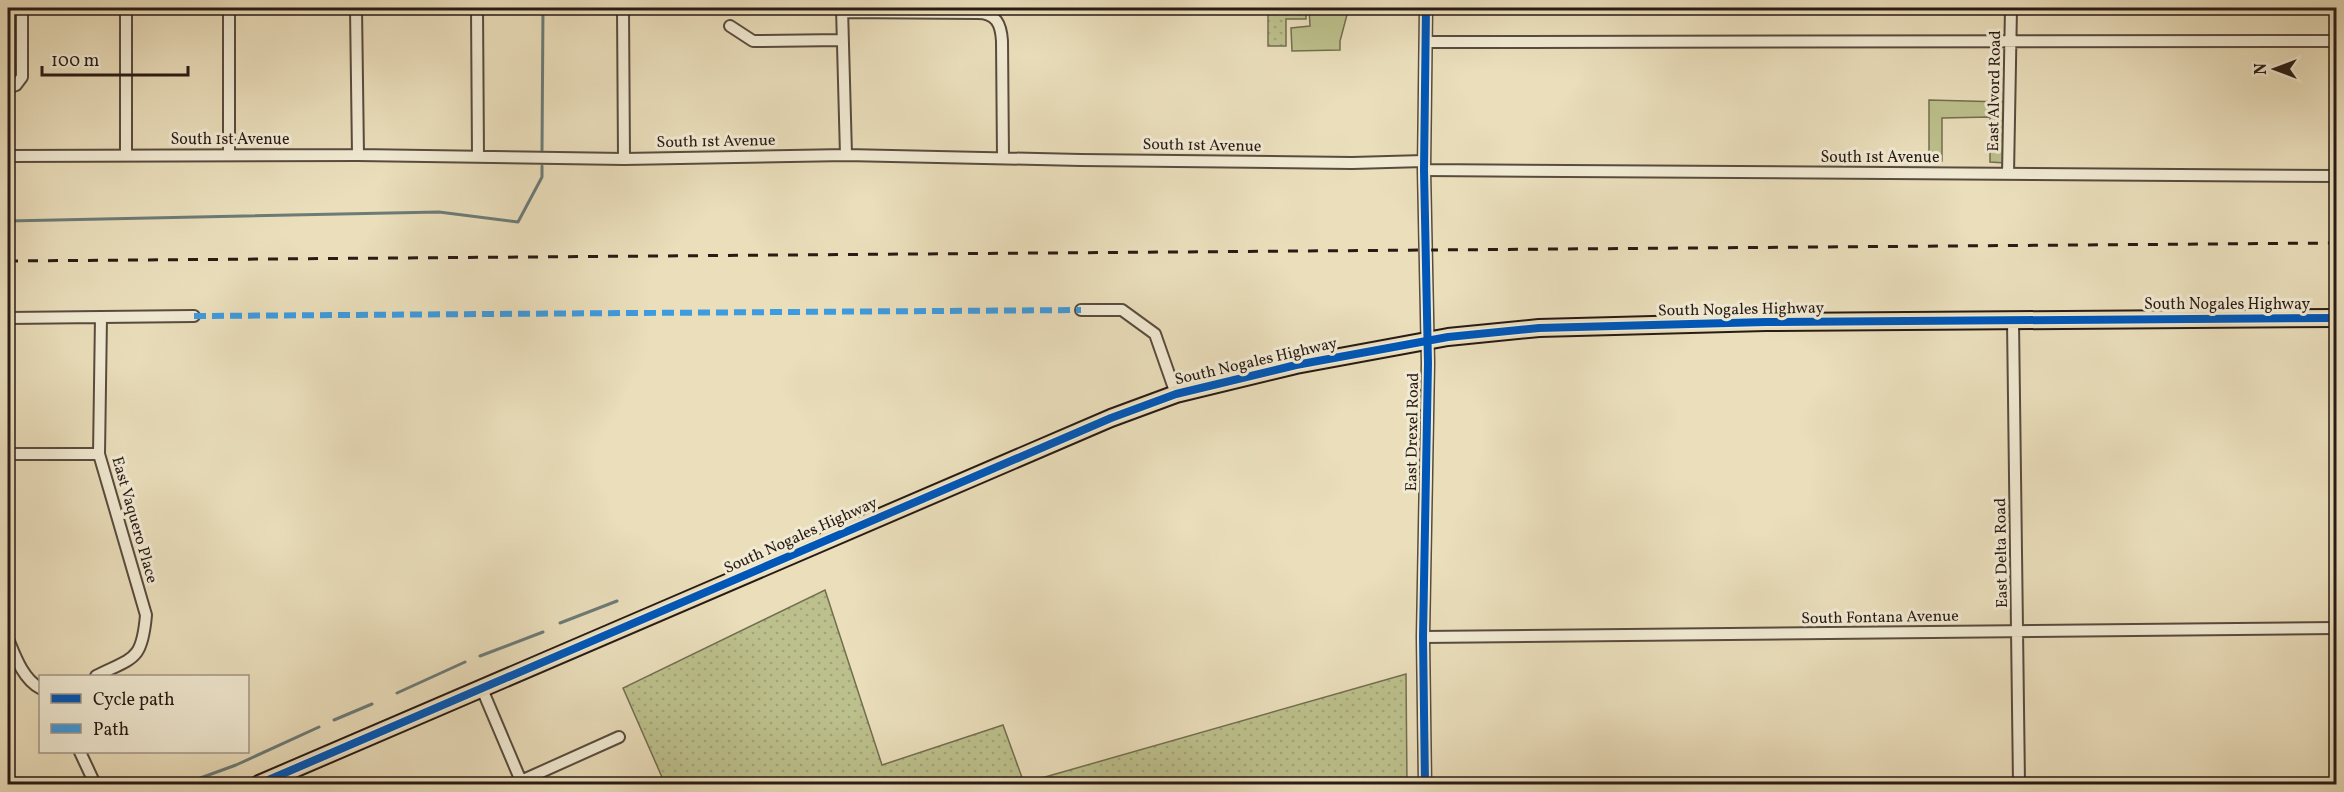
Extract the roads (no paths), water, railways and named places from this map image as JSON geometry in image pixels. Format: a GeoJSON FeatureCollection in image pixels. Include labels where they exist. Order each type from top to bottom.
{"type":"FeatureCollection","features":[{"type":"Feature","properties":{"kind":"main road","name":"South Nogales Highway"},"geometry":{"type":"LineString","coordinates":[[259,784],[1047,444],[1176,394],[1307,362],[1448,337],[1527,329],[1608,325],[2337,318]]}},
{"type":"Feature","properties":{"kind":"street"},"geometry":{"type":"LineString","coordinates":[[12,87],[22,77],[22,8]]}},
{"type":"Feature","properties":{"kind":"street"},"geometry":{"type":"LineString","coordinates":[[126,8],[126,156]]}},
{"type":"Feature","properties":{"kind":"street"},"geometry":{"type":"LineString","coordinates":[[229,8],[229,155]]}},
{"type":"Feature","properties":{"kind":"street"},"geometry":{"type":"LineString","coordinates":[[356,8],[358,155]]}},
{"type":"Feature","properties":{"kind":"street"},"geometry":{"type":"LineString","coordinates":[[477,8],[477,157]]}},
{"type":"Feature","properties":{"kind":"street"},"geometry":{"type":"LineString","coordinates":[[623,8],[624,159]]}},
{"type":"Feature","properties":{"kind":"street","name":"East Drexel Road"},"geometry":{"type":"LineString","coordinates":[[1425,784],[1423,637],[1428,342],[1424,166],[1426,8]]}},
{"type":"Feature","properties":{"kind":"street","name":"East Alvord Road"},"geometry":{"type":"LineString","coordinates":[[2008,174],[2010,8]]}},
{"type":"Feature","properties":{"kind":"street"},"geometry":{"type":"LineString","coordinates":[[846,155],[842,10],[986,13],[999,17],[1002,41],[1003,158]]}},
{"type":"Feature","properties":{"kind":"street"},"geometry":{"type":"LineString","coordinates":[[730,26],[753,41],[842,40]]}},
{"type":"Feature","properties":{"kind":"street"},"geometry":{"type":"LineString","coordinates":[[1426,42],[2337,41]]}},
{"type":"Feature","properties":{"kind":"street","name":"South 1st Avenue"},"geometry":{"type":"LineString","coordinates":[[8,156],[358,155],[624,159],[846,155],[1424,166],[2337,176]]}},
{"type":"Feature","properties":{"kind":"street"},"geometry":{"type":"LineString","coordinates":[[1081,310],[1122,310],[1155,334],[1176,394]]}},
{"type":"Feature","properties":{"kind":"street"},"geometry":{"type":"LineString","coordinates":[[8,318],[194,316]]}},
{"type":"Feature","properties":{"kind":"street","name":"East Vaquero Place"},"geometry":{"type":"LineString","coordinates":[[98,675],[135,656],[144,639],[146,615],[99,454],[101,317]]}},
{"type":"Feature","properties":{"kind":"street","name":"East Delta Road"},"geometry":{"type":"LineString","coordinates":[[2013,321],[2019,631],[2019,784]]}},
{"type":"Feature","properties":{"kind":"street"},"geometry":{"type":"LineString","coordinates":[[8,454],[99,454]]}},
{"type":"Feature","properties":{"kind":"street","name":"South Fontana Avenue"},"geometry":{"type":"LineString","coordinates":[[1423,637],[2337,628]]}},
{"type":"Feature","properties":{"kind":"street"},"geometry":{"type":"LineString","coordinates":[[8,639],[19,666],[35,686],[39,688]]}},
{"type":"Feature","properties":{"kind":"street"},"geometry":{"type":"LineString","coordinates":[[482,688],[517,783],[619,737]]}},
{"type":"Feature","properties":{"kind":"street"},"geometry":{"type":"LineString","coordinates":[[80,753],[95,784]]}},
{"type":"Feature","properties":{"kind":"waterway"},"geometry":{"type":"LineString","coordinates":[[542,150],[543,8]]}},
{"type":"Feature","properties":{"kind":"waterway"},"geometry":{"type":"LineString","coordinates":[[8,221],[439,212],[518,222],[542,177],[542,166]]}},
{"type":"Feature","properties":{"kind":"waterway"},"geometry":{"type":"LineString","coordinates":[[560,623],[617,601]]}},
{"type":"Feature","properties":{"kind":"waterway"},"geometry":{"type":"LineString","coordinates":[[480,656],[543,632]]}},
{"type":"Feature","properties":{"kind":"waterway"},"geometry":{"type":"LineString","coordinates":[[397,693],[465,662]]}},
{"type":"Feature","properties":{"kind":"waterway"},"geometry":{"type":"LineString","coordinates":[[334,720],[372,704]]}},
{"type":"Feature","properties":{"kind":"waterway"},"geometry":{"type":"LineString","coordinates":[[184,784],[236,765],[319,727]]}},
{"type":"Feature","properties":{"kind":"railway"},"geometry":{"type":"LineString","coordinates":[[8,261],[2336,243]]}}]}
